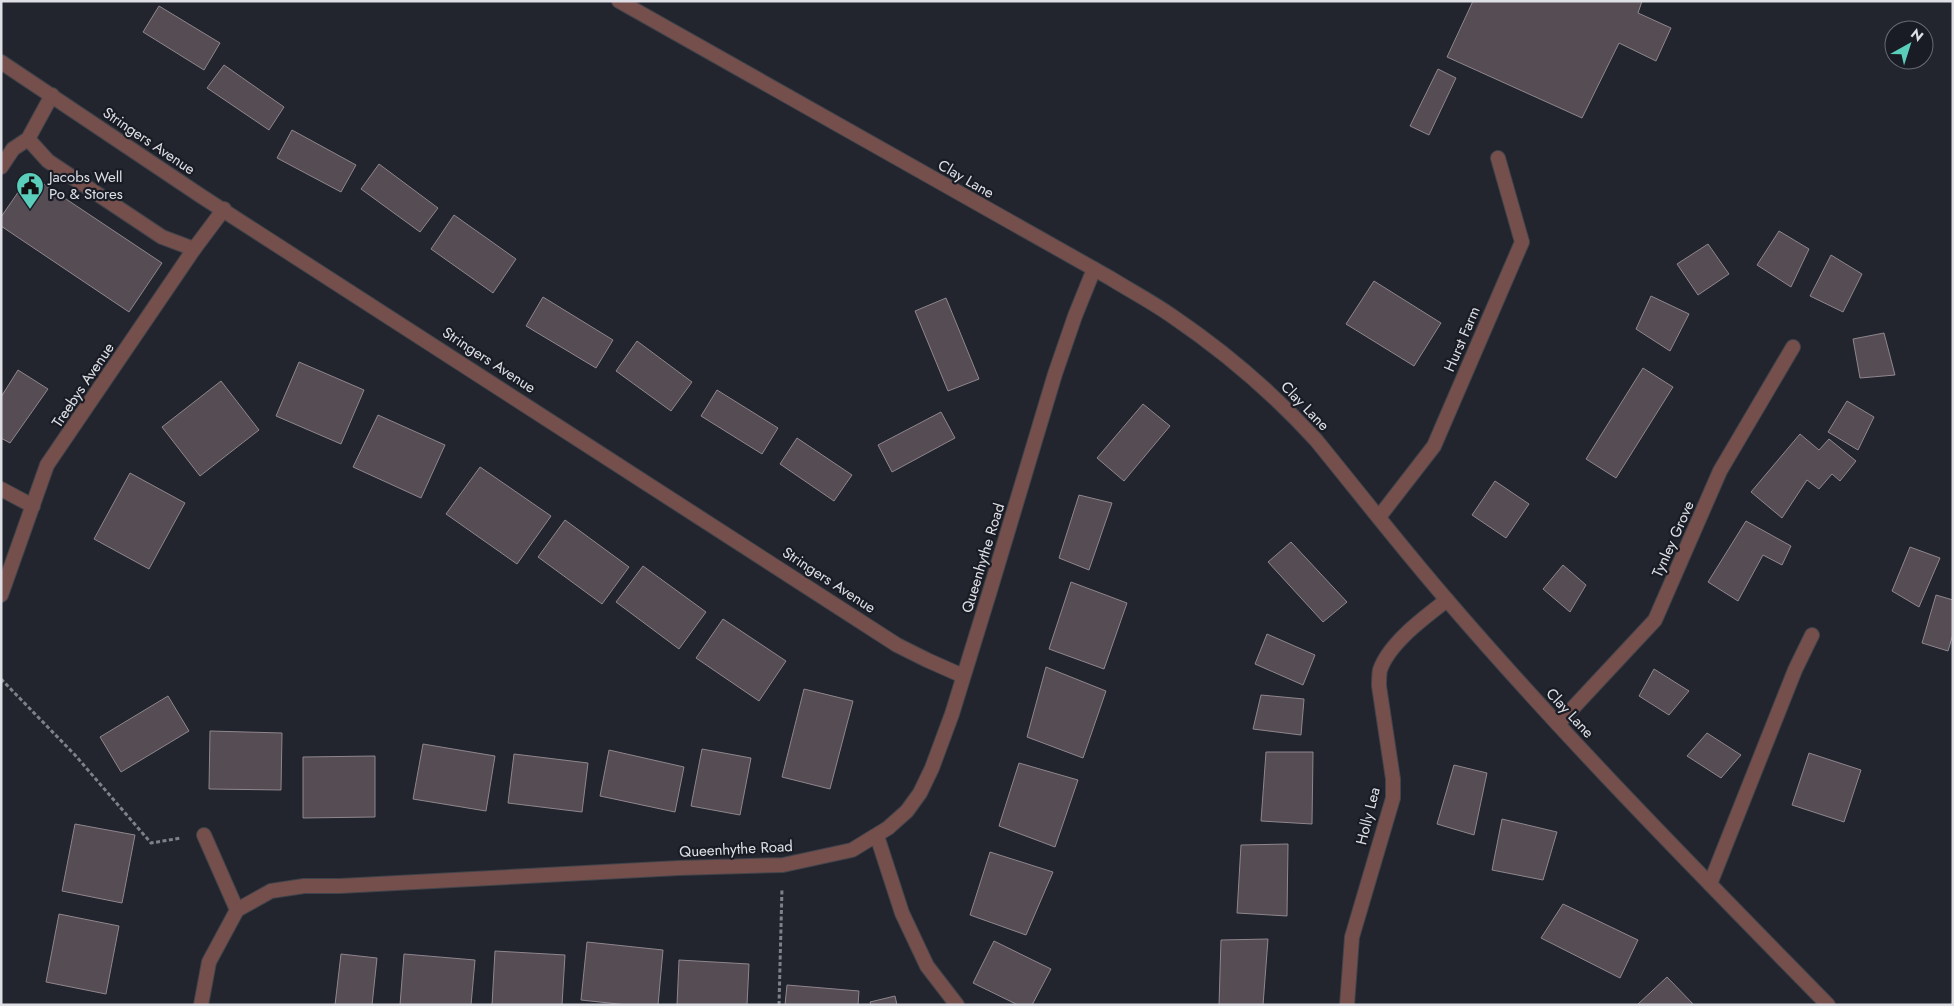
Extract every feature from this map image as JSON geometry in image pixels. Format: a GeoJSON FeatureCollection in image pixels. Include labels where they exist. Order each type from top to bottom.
{"type":"FeatureCollection","features":[{"type":"Feature","properties":{"kind":"street","name":"Clay Lane"},"geometry":{"type":"LineString","coordinates":[[620,1],[1094,269],[1171,315],[1254,379],[1310,434],[1447,600],[1558,724],[1828,1005]]}},
{"type":"Feature","properties":{"kind":"street","name":"Stringers Avenue"},"geometry":{"type":"LineString","coordinates":[[1,62],[224,209],[897,644],[926,660],[964,676]]}},
{"type":"Feature","properties":{"kind":"street"},"geometry":{"type":"LineString","coordinates":[[1,167],[13,149],[28,139],[52,95]]}},
{"type":"Feature","properties":{"kind":"street"},"geometry":{"type":"LineString","coordinates":[[28,139],[48,161],[162,237],[194,249]]}},
{"type":"Feature","properties":{"kind":"street","name":"Hurst Farm"},"geometry":{"type":"LineString","coordinates":[[1379,517],[1434,446],[1522,242],[1498,158]]}},
{"type":"Feature","properties":{"kind":"street","name":"Treebys Avenue"},"geometry":{"type":"LineString","coordinates":[[1,595],[48,465],[194,249],[224,209]]}},
{"type":"Feature","properties":{"kind":"street","name":"Queenhythe Road"},"geometry":{"type":"LineString","coordinates":[[237,910],[271,891],[304,886],[340,886],[679,868],[783,865],[852,850],[877,836],[907,811],[920,793],[932,768],[964,676],[1055,374],[1094,269]]}},
{"type":"Feature","properties":{"kind":"street","name":"Tynley Grove"},"geometry":{"type":"LineString","coordinates":[[1558,724],[1655,620],[1720,471],[1793,347]]}},
{"type":"Feature","properties":{"kind":"street"},"geometry":{"type":"LineString","coordinates":[[1,489],[33,506]]}},
{"type":"Feature","properties":{"kind":"street","name":"Holly Lea"},"geometry":{"type":"LineString","coordinates":[[1347,1005],[1352,937],[1393,798],[1393,779],[1379,686],[1380,671],[1390,652],[1399,642],[1447,600]]}},
{"type":"Feature","properties":{"kind":"street"},"geometry":{"type":"LineString","coordinates":[[1710,884],[1795,670],[1812,635]]}},
{"type":"Feature","properties":{"kind":"street"},"geometry":{"type":"LineString","coordinates":[[201,1005],[209,962],[237,910],[204,835]]}},
{"type":"Feature","properties":{"kind":"street"},"geometry":{"type":"LineString","coordinates":[[877,836],[902,912],[927,966],[957,1005]]}},
{"type":"Feature","properties":{"kind":"path"},"geometry":{"type":"LineString","coordinates":[[1,679],[75,755],[152,843],[204,835]]}},
{"type":"Feature","properties":{"kind":"path"},"geometry":{"type":"LineString","coordinates":[[778,1005],[783,865]]}},
{"type":"Feature","properties":{"kind":"building"},"geometry":{"type":"Polygon","coordinates":[[[1473,1],[1642,1],[1638,13],[1671,28],[1656,61],[1619,43],[1582,118],[1447,57],[1473,1]]]}},
{"type":"Feature","properties":{"kind":"building"},"geometry":{"type":"Polygon","coordinates":[[[159,6],[220,43],[204,70],[143,32],[159,6]]]}},
{"type":"Feature","properties":{"kind":"building"},"geometry":{"type":"Polygon","coordinates":[[[224,65],[284,107],[269,130],[207,88],[224,65]]]}},
{"type":"Feature","properties":{"kind":"building"},"geometry":{"type":"Polygon","coordinates":[[[1438,69],[1456,78],[1429,135],[1410,126],[1438,69]]]}},
{"type":"Feature","properties":{"kind":"building"},"geometry":{"type":"Polygon","coordinates":[[[292,130],[356,165],[341,192],[277,158],[292,130]]]}},
{"type":"Feature","properties":{"kind":"building"},"geometry":{"type":"Polygon","coordinates":[[[379,164],[438,208],[420,232],[361,189],[379,164]]]}},
{"type":"Feature","properties":{"kind":"building"},"geometry":{"type":"Polygon","coordinates":[[[30,175],[162,263],[129,312],[1,226],[1,217],[30,175]]]}},
{"type":"Feature","properties":{"kind":"building"},"geometry":{"type":"Polygon","coordinates":[[[454,215],[516,259],[493,293],[431,249],[454,215]]]}},
{"type":"Feature","properties":{"kind":"building"},"geometry":{"type":"Polygon","coordinates":[[[1779,231],[1809,249],[1791,287],[1757,265],[1779,231]]]}},
{"type":"Feature","properties":{"kind":"building"},"geometry":{"type":"Polygon","coordinates":[[[1708,244],[1729,274],[1698,295],[1677,264],[1708,244]]]}},
{"type":"Feature","properties":{"kind":"building"},"geometry":{"type":"Polygon","coordinates":[[[1831,255],[1862,274],[1843,312],[1810,296],[1831,255]]]}},
{"type":"Feature","properties":{"kind":"building"},"geometry":{"type":"Polygon","coordinates":[[[1374,281],[1441,323],[1414,366],[1346,324],[1374,281]]]}},
{"type":"Feature","properties":{"kind":"building"},"geometry":{"type":"Polygon","coordinates":[[[1651,296],[1689,314],[1670,351],[1636,329],[1651,296]]]}},
{"type":"Feature","properties":{"kind":"building"},"geometry":{"type":"Polygon","coordinates":[[[543,297],[613,340],[596,368],[526,326],[543,297]]]}},
{"type":"Feature","properties":{"kind":"building"},"geometry":{"type":"Polygon","coordinates":[[[946,298],[979,379],[948,391],[915,311],[946,298]]]}},
{"type":"Feature","properties":{"kind":"building"},"geometry":{"type":"Polygon","coordinates":[[[1884,333],[1895,375],[1860,378],[1853,339],[1884,333]]]}},
{"type":"Feature","properties":{"kind":"building"},"geometry":{"type":"Polygon","coordinates":[[[637,341],[692,382],[671,411],[616,371],[637,341]]]}},
{"type":"Feature","properties":{"kind":"building"},"geometry":{"type":"Polygon","coordinates":[[[299,362],[364,390],[341,444],[276,416],[299,362]]]}},
{"type":"Feature","properties":{"kind":"building"},"geometry":{"type":"Polygon","coordinates":[[[1643,368],[1673,387],[1616,478],[1586,459],[1643,368]]]}},
{"type":"Feature","properties":{"kind":"building"},"geometry":{"type":"Polygon","coordinates":[[[18,370],[48,389],[10,443],[1,438],[1,397],[18,370]]]}},
{"type":"Feature","properties":{"kind":"building"},"geometry":{"type":"Polygon","coordinates":[[[221,381],[259,430],[200,476],[162,427],[221,381]]]}},
{"type":"Feature","properties":{"kind":"building"},"geometry":{"type":"Polygon","coordinates":[[[717,390],[778,428],[762,454],[701,416],[717,390]]]}},
{"type":"Feature","properties":{"kind":"building"},"geometry":{"type":"Polygon","coordinates":[[[1847,401],[1874,417],[1858,450],[1828,432],[1847,401]]]}},
{"type":"Feature","properties":{"kind":"building"},"geometry":{"type":"Polygon","coordinates":[[[1143,404],[1170,426],[1124,481],[1097,458],[1143,404]]]}},
{"type":"Feature","properties":{"kind":"building"},"geometry":{"type":"Polygon","coordinates":[[[941,412],[955,438],[892,472],[878,445],[941,412]]]}},
{"type":"Feature","properties":{"kind":"building"},"geometry":{"type":"Polygon","coordinates":[[[378,415],[445,445],[421,498],[353,467],[378,415]]]}},
{"type":"Feature","properties":{"kind":"building"},"geometry":{"type":"Polygon","coordinates":[[[1800,434],[1819,450],[1829,439],[1856,461],[1840,481],[1832,474],[1819,489],[1807,480],[1782,518],[1751,492],[1800,434]]]}},
{"type":"Feature","properties":{"kind":"building"},"geometry":{"type":"Polygon","coordinates":[[[797,438],[852,475],[834,501],[780,464],[797,438]]]}},
{"type":"Feature","properties":{"kind":"building"},"geometry":{"type":"Polygon","coordinates":[[[480,467],[551,516],[517,564],[446,514],[480,467]]]}},
{"type":"Feature","properties":{"kind":"building"},"geometry":{"type":"Polygon","coordinates":[[[130,473],[185,503],[149,569],[94,539],[130,473]]]}},
{"type":"Feature","properties":{"kind":"building"},"geometry":{"type":"Polygon","coordinates":[[[1495,481],[1529,504],[1506,538],[1472,515],[1495,481]]]}},
{"type":"Feature","properties":{"kind":"building"},"geometry":{"type":"Polygon","coordinates":[[[1079,495],[1112,503],[1089,570],[1059,558],[1079,495]]]}},
{"type":"Feature","properties":{"kind":"building"},"geometry":{"type":"Polygon","coordinates":[[[565,520],[629,567],[602,604],[538,557],[565,520]]]}},
{"type":"Feature","properties":{"kind":"building"},"geometry":{"type":"Polygon","coordinates":[[[1746,521],[1791,546],[1782,565],[1763,555],[1738,601],[1708,582],[1746,521]]]}},
{"type":"Feature","properties":{"kind":"building"},"geometry":{"type":"Polygon","coordinates":[[[1291,542],[1347,602],[1323,622],[1268,562],[1291,542]]]}},
{"type":"Feature","properties":{"kind":"building"},"geometry":{"type":"Polygon","coordinates":[[[1910,547],[1940,558],[1919,607],[1892,591],[1910,547]]]}},
{"type":"Feature","properties":{"kind":"building"},"geometry":{"type":"Polygon","coordinates":[[[1563,565],[1586,585],[1570,612],[1543,589],[1563,565]]]}},
{"type":"Feature","properties":{"kind":"building"},"geometry":{"type":"Polygon","coordinates":[[[643,566],[706,612],[679,649],[616,602],[643,566]]]}},
{"type":"Feature","properties":{"kind":"building"},"geometry":{"type":"Polygon","coordinates":[[[1071,582],[1127,603],[1104,669],[1049,649],[1071,582]]]}},
{"type":"Feature","properties":{"kind":"building"},"geometry":{"type":"Polygon","coordinates":[[[1936,595],[1953,600],[1953,634],[1948,651],[1922,643],[1936,595]]]}},
{"type":"Feature","properties":{"kind":"building"},"geometry":{"type":"Polygon","coordinates":[[[723,619],[786,661],[759,701],[696,658],[723,619]]]}},
{"type":"Feature","properties":{"kind":"building"},"geometry":{"type":"Polygon","coordinates":[[[1267,634],[1315,655],[1303,685],[1255,664],[1267,634]]]}},
{"type":"Feature","properties":{"kind":"building"},"geometry":{"type":"Polygon","coordinates":[[[1046,667],[1106,691],[1083,758],[1027,737],[1046,667]]]}},
{"type":"Feature","properties":{"kind":"building"},"geometry":{"type":"Polygon","coordinates":[[[1654,669],[1689,691],[1669,715],[1639,696],[1654,669]]]}},
{"type":"Feature","properties":{"kind":"building"},"geometry":{"type":"Polygon","coordinates":[[[804,689],[853,701],[830,789],[782,777],[804,689]]]}},
{"type":"Feature","properties":{"kind":"building"},"geometry":{"type":"Polygon","coordinates":[[[1261,695],[1304,699],[1301,735],[1253,729],[1261,695]]]}},
{"type":"Feature","properties":{"kind":"building"},"geometry":{"type":"Polygon","coordinates":[[[168,696],[189,731],[121,772],[100,737],[168,696]]]}},
{"type":"Feature","properties":{"kind":"building"},"geometry":{"type":"Polygon","coordinates":[[[210,731],[282,733],[281,790],[209,789],[210,731]]]}},
{"type":"Feature","properties":{"kind":"building"},"geometry":{"type":"Polygon","coordinates":[[[1707,733],[1741,755],[1721,778],[1687,756],[1707,733]]]}},
{"type":"Feature","properties":{"kind":"building"},"geometry":{"type":"Polygon","coordinates":[[[423,744],[495,756],[486,811],[413,799],[423,744]]]}},
{"type":"Feature","properties":{"kind":"building"},"geometry":{"type":"Polygon","coordinates":[[[702,749],[751,758],[740,815],[691,806],[702,749]]]}},
{"type":"Feature","properties":{"kind":"building"},"geometry":{"type":"Polygon","coordinates":[[[609,750],[684,767],[675,812],[600,796],[609,750]]]}},
{"type":"Feature","properties":{"kind":"building"},"geometry":{"type":"Polygon","coordinates":[[[1266,752],[1313,752],[1312,824],[1261,821],[1266,752]]]}},
{"type":"Feature","properties":{"kind":"building"},"geometry":{"type":"Polygon","coordinates":[[[1809,753],[1861,770],[1844,822],[1792,805],[1809,753]]]}},
{"type":"Feature","properties":{"kind":"building"},"geometry":{"type":"Polygon","coordinates":[[[514,754],[588,763],[582,812],[508,803],[514,754]]]}},
{"type":"Feature","properties":{"kind":"building"},"geometry":{"type":"Polygon","coordinates":[[[375,756],[375,817],[303,818],[303,757],[375,756]]]}},
{"type":"Feature","properties":{"kind":"building"},"geometry":{"type":"Polygon","coordinates":[[[1019,763],[1078,780],[1055,847],[999,826],[1019,763]]]}},
{"type":"Feature","properties":{"kind":"building"},"geometry":{"type":"Polygon","coordinates":[[[1454,765],[1487,773],[1474,835],[1437,824],[1454,765]]]}},
{"type":"Feature","properties":{"kind":"building"},"geometry":{"type":"Polygon","coordinates":[[[1502,819],[1557,832],[1543,880],[1492,870],[1502,819]]]}},
{"type":"Feature","properties":{"kind":"building"},"geometry":{"type":"Polygon","coordinates":[[[75,824],[135,835],[122,903],[62,891],[75,824]]]}},
{"type":"Feature","properties":{"kind":"building"},"geometry":{"type":"Polygon","coordinates":[[[1288,844],[1287,916],[1237,913],[1241,845],[1288,844]]]}},
{"type":"Feature","properties":{"kind":"building"},"geometry":{"type":"Polygon","coordinates":[[[990,852],[1053,872],[1026,935],[970,915],[990,852]]]}},
{"type":"Feature","properties":{"kind":"building"},"geometry":{"type":"Polygon","coordinates":[[[1563,904],[1638,940],[1620,978],[1541,938],[1563,904]]]}},
{"type":"Feature","properties":{"kind":"building"},"geometry":{"type":"Polygon","coordinates":[[[59,914],[119,926],[106,994],[46,982],[59,914]]]}},
{"type":"Feature","properties":{"kind":"building"},"geometry":{"type":"Polygon","coordinates":[[[1268,939],[1263,1005],[1219,1005],[1221,940],[1268,939]]]}},
{"type":"Feature","properties":{"kind":"building"},"geometry":{"type":"Polygon","coordinates":[[[994,941],[1051,969],[1032,1005],[1018,1005],[973,983],[994,941]]]}},
{"type":"Feature","properties":{"kind":"building"},"geometry":{"type":"Polygon","coordinates":[[[587,942],[663,950],[658,1005],[628,1005],[581,1000],[587,942]]]}},
{"type":"Feature","properties":{"kind":"building"},"geometry":{"type":"Polygon","coordinates":[[[495,951],[565,955],[562,1005],[492,1005],[495,951]]]}},
{"type":"Feature","properties":{"kind":"building"},"geometry":{"type":"Polygon","coordinates":[[[341,954],[377,958],[372,1005],[335,1005],[341,954]]]}},
{"type":"Feature","properties":{"kind":"building"},"geometry":{"type":"Polygon","coordinates":[[[404,954],[475,960],[471,1005],[400,1005],[404,954]]]}},
{"type":"Feature","properties":{"kind":"building"},"geometry":{"type":"Polygon","coordinates":[[[679,960],[749,964],[747,1005],[677,1005],[679,960]]]}},
{"type":"Feature","properties":{"kind":"building"},"geometry":{"type":"Polygon","coordinates":[[[1667,977],[1694,1005],[1637,1005],[1667,977]]]}},
{"type":"Feature","properties":{"kind":"building"},"geometry":{"type":"Polygon","coordinates":[[[787,985],[859,991],[858,1005],[785,1005],[787,985]]]}},
{"type":"Feature","properties":{"kind":"building"},"geometry":{"type":"Polygon","coordinates":[[[895,996],[897,1005],[871,1005],[870,1002],[895,996]]]}},
{"type":"Feature","properties":{"kind":"place","name":"Jacobs Well Po & Stores"},"geometry":{"type":"Point","coordinates":[30,210]}}]}
